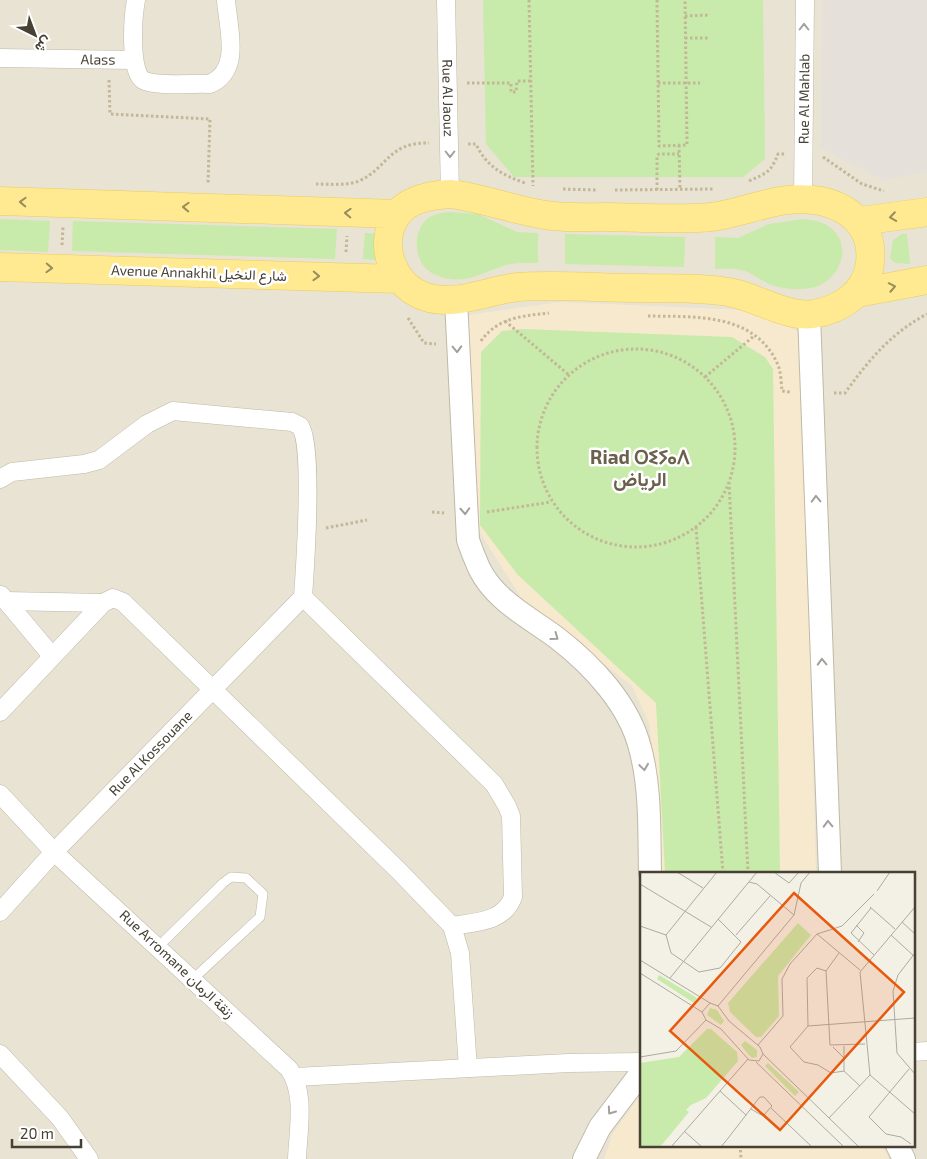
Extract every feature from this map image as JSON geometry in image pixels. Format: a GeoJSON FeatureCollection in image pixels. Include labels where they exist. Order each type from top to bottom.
{"type":"FeatureCollection","features":[{"type":"Feature","properties":{"kind":"main road"},"geometry":{"type":"LineString","coordinates":[[450,194],[473,197],[536,214],[575,217],[700,218],[736,212],[774,201],[803,198],[823,202],[842,209],[860,221],[867,235],[870,250],[870,265],[857,293],[844,304],[809,315],[779,308],[749,297],[697,289],[519,287],[456,300],[426,298],[412,290],[399,279],[392,264],[389,247],[390,230],[397,214],[421,198],[450,194]]}},
{"type":"Feature","properties":{"kind":"main road"},"geometry":{"type":"LineString","coordinates":[[0,201],[397,214]]}},
{"type":"Feature","properties":{"kind":"main road"},"geometry":{"type":"LineString","coordinates":[[860,221],[927,212]]}},
{"type":"Feature","properties":{"kind":"main road","name":"Avenue Annakhil شارع النخيل"},"geometry":{"type":"LineString","coordinates":[[0,267],[399,279]]}},
{"type":"Feature","properties":{"kind":"main road"},"geometry":{"type":"LineString","coordinates":[[857,293],[927,280]]}},
{"type":"Feature","properties":{"kind":"street"},"geometry":{"type":"LineString","coordinates":[[136,0],[134,66],[140,77],[149,82],[210,84],[219,80],[230,65],[226,0]]}},
{"type":"Feature","properties":{"kind":"street","name":"Rue Al Jaouz"},"geometry":{"type":"LineString","coordinates":[[446,0],[450,194]]}},
{"type":"Feature","properties":{"kind":"street","name":"Rue Al Mahlab"},"geometry":{"type":"LineString","coordinates":[[803,198],[805,0]]}},
{"type":"Feature","properties":{"kind":"street","name":"Alass"},"geometry":{"type":"LineString","coordinates":[[0,58],[134,60]]}},
{"type":"Feature","properties":{"kind":"street"},"geometry":{"type":"LineString","coordinates":[[456,300],[468,540],[479,569],[490,585],[512,607],[580,656],[624,710],[635,733],[644,766],[650,872]]}},
{"type":"Feature","properties":{"kind":"street"},"geometry":{"type":"LineString","coordinates":[[809,315],[830,872]]}},
{"type":"Feature","properties":{"kind":"street"},"geometry":{"type":"LineString","coordinates":[[0,479],[12,472],[84,464],[99,460],[147,424],[173,411],[292,422],[304,431],[306,532],[303,597],[494,784],[508,806],[512,825],[513,897],[509,907],[500,916],[489,920],[452,926]]}},
{"type":"Feature","properties":{"kind":"street","name":"Rue Al Kossouane"},"geometry":{"type":"LineString","coordinates":[[0,912],[54,852],[303,597]]}},
{"type":"Feature","properties":{"kind":"street"},"geometry":{"type":"LineString","coordinates":[[3,598],[103,602],[113,598],[123,602],[399,871],[452,926],[460,952],[468,1068]]}},
{"type":"Feature","properties":{"kind":"street"},"geometry":{"type":"LineString","coordinates":[[3,598],[52,656]]}},
{"type":"Feature","properties":{"kind":"street"},"geometry":{"type":"LineString","coordinates":[[0,712],[103,602]]}},
{"type":"Feature","properties":{"kind":"street","name":"Rue Arromane زنقة الرمان"},"geometry":{"type":"LineString","coordinates":[[0,794],[54,852],[159,946],[278,1058],[295,1077]]}},
{"type":"Feature","properties":{"kind":"street"},"geometry":{"type":"LineString","coordinates":[[914,1052],[927,1051]]}},
{"type":"Feature","properties":{"kind":"street"},"geometry":{"type":"LineString","coordinates":[[0,1054],[60,1118],[89,1159]]}},
{"type":"Feature","properties":{"kind":"street"},"geometry":{"type":"LineString","coordinates":[[297,1159],[299,1104],[295,1077],[640,1062]]}},
{"type":"Feature","properties":{"kind":"street"},"geometry":{"type":"LineString","coordinates":[[584,1159],[600,1127],[640,1074]]}},
{"type":"Feature","properties":{"kind":"street"},"geometry":{"type":"LineString","coordinates":[[898,1146],[904,1159]]}},
{"type":"Feature","properties":{"kind":"lane"},"geometry":{"type":"LineString","coordinates":[[159,946],[231,877],[246,878],[263,894],[260,916],[193,979]]}},
{"type":"Feature","properties":{"kind":"path"},"geometry":{"type":"LineString","coordinates":[[530,0],[533,186]]}},
{"type":"Feature","properties":{"kind":"path"},"geometry":{"type":"LineString","coordinates":[[657,0],[659,146],[687,145],[685,0]]}},
{"type":"Feature","properties":{"kind":"path"},"geometry":{"type":"LineString","coordinates":[[685,16],[708,15]]}},
{"type":"Feature","properties":{"kind":"path"},"geometry":{"type":"LineString","coordinates":[[685,38],[710,38]]}},
{"type":"Feature","properties":{"kind":"path"},"geometry":{"type":"LineString","coordinates":[[485,83],[511,83],[511,92],[516,92],[517,81],[531,81]]}},
{"type":"Feature","properties":{"kind":"path"},"geometry":{"type":"LineString","coordinates":[[658,83],[700,82]]}},
{"type":"Feature","properties":{"kind":"path"},"geometry":{"type":"LineString","coordinates":[[313,184],[359,181],[388,157],[415,143],[476,144],[489,165],[501,173],[539,187]]}},
{"type":"Feature","properties":{"kind":"path"},"geometry":{"type":"LineString","coordinates":[[679,145],[680,190]]}},
{"type":"Feature","properties":{"kind":"path"},"geometry":{"type":"LineString","coordinates":[[657,190],[657,156],[679,154]]}},
{"type":"Feature","properties":{"kind":"path"},"geometry":{"type":"LineString","coordinates":[[345,277],[351,183]]}},
{"type":"Feature","properties":{"kind":"path"},"geometry":{"type":"LineString","coordinates":[[208,187],[217,187]]}},
{"type":"Feature","properties":{"kind":"path"},"geometry":{"type":"LineString","coordinates":[[556,189],[602,190]]}},
{"type":"Feature","properties":{"kind":"path"},"geometry":{"type":"LineString","coordinates":[[611,190],[702,190]]}},
{"type":"Feature","properties":{"kind":"path"},"geometry":{"type":"LineString","coordinates":[[61,269],[64,203]]}},
{"type":"Feature","properties":{"kind":"path"},"geometry":{"type":"LineString","coordinates":[[406,316],[416,328],[424,343],[477,346],[485,335],[505,321],[556,312]]}},
{"type":"Feature","properties":{"kind":"path"},"geometry":{"type":"LineString","coordinates":[[646,316],[716,318],[742,328],[763,344],[778,366],[782,392],[845,393],[867,362],[884,344],[902,329],[927,314]]}},
{"type":"Feature","properties":{"kind":"path"},"geometry":{"type":"LineString","coordinates":[[505,321],[569,375]]}},
{"type":"Feature","properties":{"kind":"path"},"geometry":{"type":"LineString","coordinates":[[705,377],[754,336]]}},
{"type":"Feature","properties":{"kind":"path"},"geometry":{"type":"LineString","coordinates":[[729,482],[716,507],[696,527],[671,541],[644,548],[616,546],[589,536],[566,520],[551,502],[539,471],[536,443],[542,416],[555,390],[569,375],[600,356],[627,350],[656,351],[682,360],[705,377],[722,399],[732,426],[735,454],[729,482],[748,872]]}},
{"type":"Feature","properties":{"kind":"path"},"geometry":{"type":"LineString","coordinates":[[306,532],[367,520]]}},
{"type":"Feature","properties":{"kind":"path"},"geometry":{"type":"LineString","coordinates":[[696,527],[723,872]]}},
{"type":"Feature","properties":{"kind":"path"},"geometry":{"type":"LineString","coordinates":[[740,1146],[741,1159]]}},
{"type":"Feature","properties":{"kind":"shaded area"},"geometry":{"type":"Polygon","coordinates":[[[0,0],[927,0],[927,1159],[0,1159],[0,0]]]}},
{"type":"Feature","properties":{"kind":"shaded area"},"geometry":{"type":"Polygon","coordinates":[[[823,0],[927,0],[927,172],[883,180],[821,148],[823,0]]]}},
{"type":"Feature","properties":{"kind":"shaded area"},"geometry":{"type":"Polygon","coordinates":[[[560,302],[744,310],[801,332],[816,872],[661,872],[654,762],[649,723],[632,686],[523,601],[477,528],[468,315],[560,302]]]}},
{"type":"Feature","properties":{"kind":"shaded area"},"geometry":{"type":"Polygon","coordinates":[[[640,1095],[640,1146],[882,1146],[889,1159],[604,1159],[613,1133],[640,1095]]]}},
{"type":"Feature","properties":{"kind":"green space"},"geometry":{"type":"Polygon","coordinates":[[[483,0],[763,0],[765,159],[743,177],[514,177],[486,144],[483,0]]]}},
{"type":"Feature","properties":{"kind":"green space"},"geometry":{"type":"Polygon","coordinates":[[[449,212],[478,214],[517,232],[538,233],[538,263],[507,265],[470,278],[461,279],[444,278],[427,270],[422,264],[417,248],[419,232],[429,217],[449,212]]]}},
{"type":"Feature","properties":{"kind":"green space"},"geometry":{"type":"Polygon","coordinates":[[[0,219],[50,221],[48,252],[0,250],[0,219]]]}},
{"type":"Feature","properties":{"kind":"green space"},"geometry":{"type":"Polygon","coordinates":[[[803,219],[828,226],[841,243],[842,252],[836,271],[820,285],[805,289],[784,288],[769,284],[745,271],[715,269],[715,237],[738,238],[769,224],[803,219]]]}},
{"type":"Feature","properties":{"kind":"green space"},"geometry":{"type":"Polygon","coordinates":[[[73,221],[337,229],[335,259],[72,251],[73,221]]]}},
{"type":"Feature","properties":{"kind":"green space"},"geometry":{"type":"Polygon","coordinates":[[[365,233],[379,234],[377,260],[363,259],[365,233]]]}},
{"type":"Feature","properties":{"kind":"green space"},"geometry":{"type":"Polygon","coordinates":[[[565,234],[685,237],[684,267],[565,264],[565,234]]]}},
{"type":"Feature","properties":{"kind":"green space"},"geometry":{"type":"Polygon","coordinates":[[[902,234],[907,234],[910,264],[895,263],[890,258],[893,240],[902,234]]]}},
{"type":"Feature","properties":{"kind":"green space"},"geometry":{"type":"Polygon","coordinates":[[[522,329],[732,337],[765,357],[773,369],[780,872],[665,872],[656,703],[518,575],[480,525],[481,352],[502,331],[522,329]]]}},
{"type":"Feature","properties":{"kind":"district","name":"Riad ⵔⵉⵢⴰⴷ الرياض"},"geometry":{"type":"Point","coordinates":[640,468]}}]}
